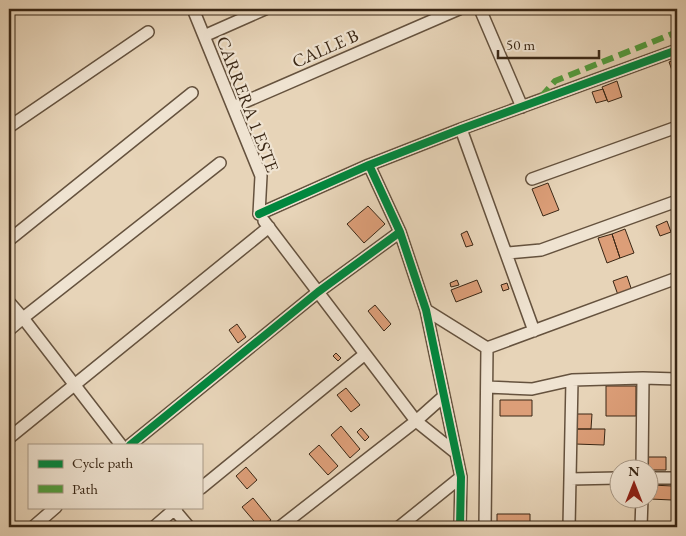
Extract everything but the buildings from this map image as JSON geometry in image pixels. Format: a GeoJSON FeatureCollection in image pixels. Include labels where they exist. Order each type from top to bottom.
{"type":"FeatureCollection","features":[{"type":"Feature","properties":{"kind":"street","name":"CARRERA 1 ESTE"},"geometry":{"type":"LineString","coordinates":[[193,9],[261,176],[259,214]]}},
{"type":"Feature","properties":{"kind":"street"},"geometry":{"type":"LineString","coordinates":[[204,36],[264,9]]}},
{"type":"Feature","properties":{"kind":"street","name":"CALLE B"},"geometry":{"type":"LineString","coordinates":[[233,107],[459,9]]}},
{"type":"Feature","properties":{"kind":"street"},"geometry":{"type":"LineString","coordinates":[[480,9],[522,107]]}},
{"type":"Feature","properties":{"kind":"street"},"geometry":{"type":"LineString","coordinates":[[9,127],[148,32]]}},
{"type":"Feature","properties":{"kind":"street"},"geometry":{"type":"LineString","coordinates":[[456,453],[416,421],[259,214],[369,165],[461,129],[677,50]]}},
{"type":"Feature","properties":{"kind":"street"},"geometry":{"type":"LineString","coordinates":[[9,240],[192,93]]}},
{"type":"Feature","properties":{"kind":"street"},"geometry":{"type":"LineString","coordinates":[[532,179],[677,127]]}},
{"type":"Feature","properties":{"kind":"street"},"geometry":{"type":"LineString","coordinates":[[461,129],[534,331]]}},
{"type":"Feature","properties":{"kind":"street"},"geometry":{"type":"LineString","coordinates":[[9,330],[220,163]]}},
{"type":"Feature","properties":{"kind":"street"},"geometry":{"type":"LineString","coordinates":[[369,165],[400,232],[426,310],[461,477],[460,527]]}},
{"type":"Feature","properties":{"kind":"street"},"geometry":{"type":"LineString","coordinates":[[507,253],[540,250],[677,201]]}},
{"type":"Feature","properties":{"kind":"street"},"geometry":{"type":"LineString","coordinates":[[9,438],[269,227]]}},
{"type":"Feature","properties":{"kind":"street"},"geometry":{"type":"LineString","coordinates":[[131,444],[318,292],[400,232]]}},
{"type":"Feature","properties":{"kind":"street"},"geometry":{"type":"LineString","coordinates":[[487,348],[677,278]]}},
{"type":"Feature","properties":{"kind":"street"},"geometry":{"type":"LineString","coordinates":[[9,302],[119,444]]}},
{"type":"Feature","properties":{"kind":"street"},"geometry":{"type":"LineString","coordinates":[[426,310],[487,348]]}},
{"type":"Feature","properties":{"kind":"street"},"geometry":{"type":"LineString","coordinates":[[9,314],[23,318]]}},
{"type":"Feature","properties":{"kind":"street"},"geometry":{"type":"LineString","coordinates":[[485,527],[487,348]]}},
{"type":"Feature","properties":{"kind":"street"},"geometry":{"type":"LineString","coordinates":[[202,487],[365,354]]}},
{"type":"Feature","properties":{"kind":"street"},"geometry":{"type":"LineString","coordinates":[[642,458],[643,378]]}},
{"type":"Feature","properties":{"kind":"street"},"geometry":{"type":"LineString","coordinates":[[487,387],[532,388],[572,380],[677,379]]}},
{"type":"Feature","properties":{"kind":"street"},"geometry":{"type":"LineString","coordinates":[[569,527],[572,380]]}},
{"type":"Feature","properties":{"kind":"street"},"geometry":{"type":"LineString","coordinates":[[280,527],[416,421],[444,396]]}},
{"type":"Feature","properties":{"kind":"street"},"geometry":{"type":"LineString","coordinates":[[399,527],[461,477]]}},
{"type":"Feature","properties":{"kind":"street"},"geometry":{"type":"LineString","coordinates":[[570,479],[608,478]]}},
{"type":"Feature","properties":{"kind":"street"},"geometry":{"type":"LineString","coordinates":[[658,478],[677,478]]}},
{"type":"Feature","properties":{"kind":"street"},"geometry":{"type":"LineString","coordinates":[[33,527],[55,508]]}},
{"type":"Feature","properties":{"kind":"street"},"geometry":{"type":"LineString","coordinates":[[154,527],[175,508],[189,527]]}},
{"type":"Feature","properties":{"kind":"street"},"geometry":{"type":"LineString","coordinates":[[641,527],[642,508]]}},
{"type":"Feature","properties":{"kind":"marked path"},"geometry":{"type":"LineString","coordinates":[[541,97],[555,81],[677,32]]}},
{"type":"Feature","properties":{"kind":"cycle path"},"geometry":{"type":"LineString","coordinates":[[259,214],[369,165],[461,129],[677,50]]}},
{"type":"Feature","properties":{"kind":"cycle path"},"geometry":{"type":"LineString","coordinates":[[369,165],[400,232],[426,310],[461,477],[460,527]]}},
{"type":"Feature","properties":{"kind":"cycle path"},"geometry":{"type":"LineString","coordinates":[[131,444],[318,292],[400,232]]}}]}
